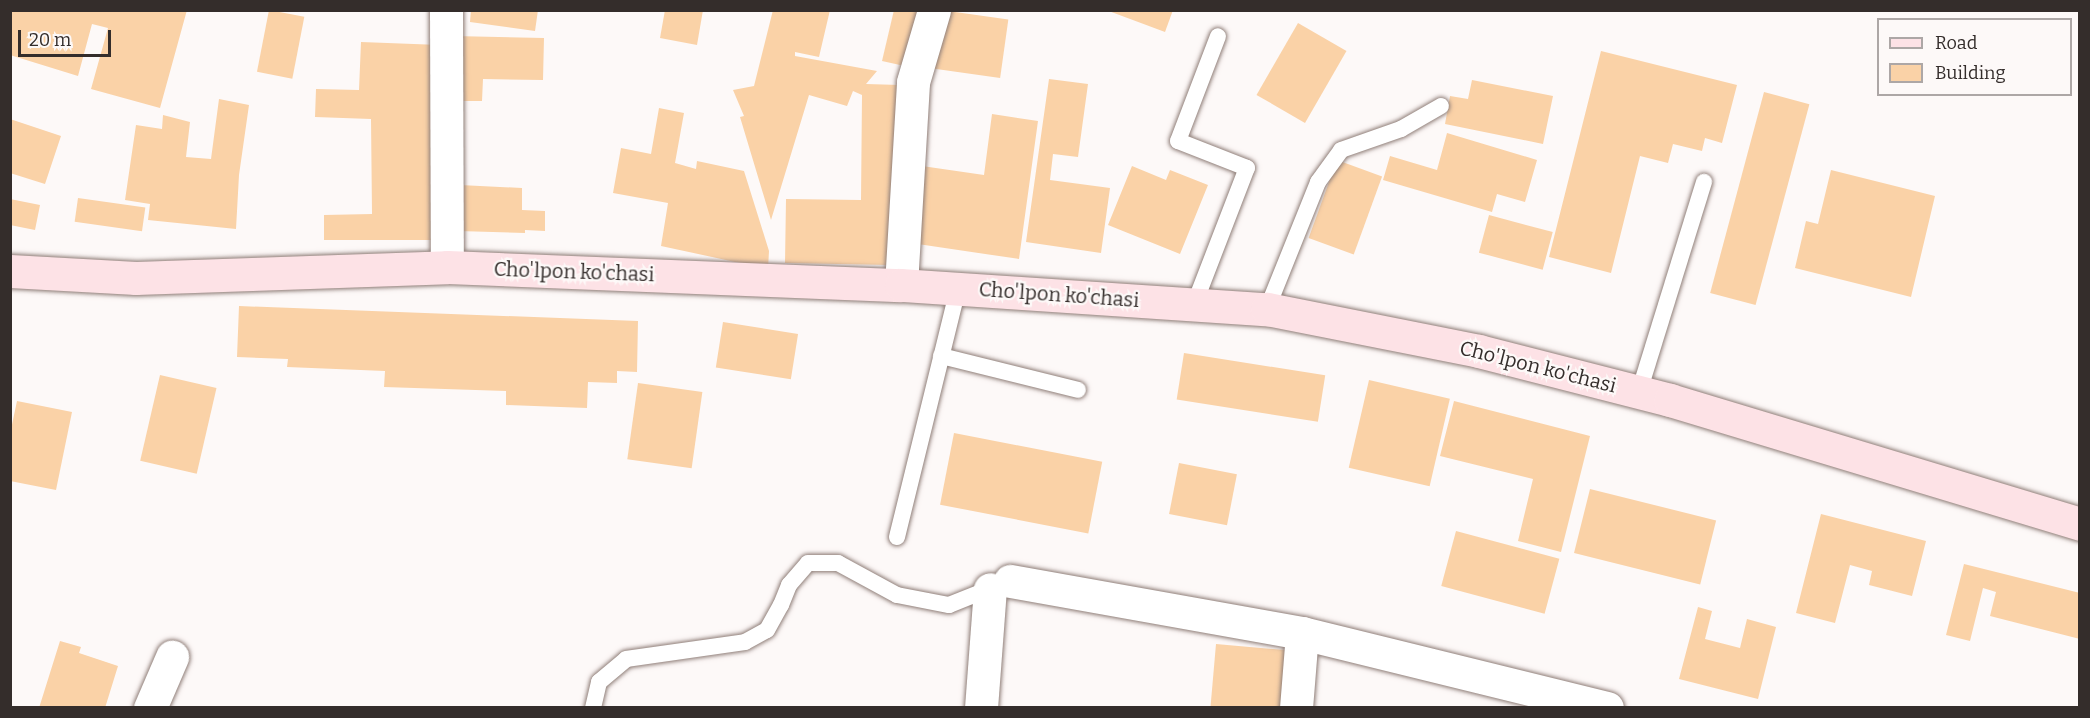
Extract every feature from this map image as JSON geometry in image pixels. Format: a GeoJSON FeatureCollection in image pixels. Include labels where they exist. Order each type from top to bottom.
{"type":"FeatureCollection","features":[{"type":"Feature","properties":{"kind":"main road","name":"Cho'lpon ko'chasi"},"geometry":{"type":"LineString","coordinates":[[10,271],[136,278],[447,267],[901,285],[1267,309],[1479,351],[1639,392],[2079,524]]}},
{"type":"Feature","properties":{"kind":"street"},"geometry":{"type":"LineString","coordinates":[[446,10],[447,267]]}},
{"type":"Feature","properties":{"kind":"street"},"geometry":{"type":"LineString","coordinates":[[901,285],[913,82],[934,10]]}},
{"type":"Feature","properties":{"kind":"street"},"geometry":{"type":"LineString","coordinates":[[981,708],[1000,585],[1302,633],[1607,708]]}},
{"type":"Feature","properties":{"kind":"street"},"geometry":{"type":"LineString","coordinates":[[1296,708],[1302,633]]}},
{"type":"Feature","properties":{"kind":"street"},"geometry":{"type":"LineString","coordinates":[[150,708],[172,657]]}},
{"type":"Feature","properties":{"kind":"lane"},"geometry":{"type":"LineString","coordinates":[[1194,305],[1247,168],[1178,141],[1218,36]]}},
{"type":"Feature","properties":{"kind":"lane"},"geometry":{"type":"LineString","coordinates":[[1267,309],[1318,182],[1341,150],[1401,129],[1441,106]]}},
{"type":"Feature","properties":{"kind":"lane"},"geometry":{"type":"LineString","coordinates":[[1639,392],[1704,182]]}},
{"type":"Feature","properties":{"kind":"lane"},"geometry":{"type":"LineString","coordinates":[[897,537],[958,288]]}},
{"type":"Feature","properties":{"kind":"lane"},"geometry":{"type":"LineString","coordinates":[[941,356],[1078,390]]}},
{"type":"Feature","properties":{"kind":"lane"},"geometry":{"type":"LineString","coordinates":[[593,708],[599,682],[626,659],[745,642],[767,630],[782,605],[789,585],[808,563],[838,563],[897,595],[949,605],[1000,585]]}},
{"type":"Feature","properties":{"kind":"building"},"geometry":{"type":"Polygon","coordinates":[[[10,10],[187,10],[160,108],[91,89],[108,28],[92,24],[78,76],[10,55],[10,10]]]}},
{"type":"Feature","properties":{"kind":"building"},"geometry":{"type":"Polygon","coordinates":[[[269,10],[304,17],[292,79],[257,72],[269,10]]]}},
{"type":"Feature","properties":{"kind":"building"},"geometry":{"type":"Polygon","coordinates":[[[471,10],[538,10],[535,31],[470,22],[471,10]]]}},
{"type":"Feature","properties":{"kind":"building"},"geometry":{"type":"Polygon","coordinates":[[[665,10],[703,10],[697,45],[660,38],[665,10]]]}},
{"type":"Feature","properties":{"kind":"building"},"geometry":{"type":"Polygon","coordinates":[[[773,10],[830,10],[819,57],[795,52],[795,56],[877,71],[866,84],[900,85],[890,265],[785,263],[786,199],[861,200],[862,95],[853,91],[847,106],[809,95],[771,220],[740,117],[744,116],[733,90],[754,86],[773,10]]]}},
{"type":"Feature","properties":{"kind":"building"},"geometry":{"type":"Polygon","coordinates":[[[894,10],[921,10],[909,67],[882,61],[894,10]]]}},
{"type":"Feature","properties":{"kind":"building"},"geometry":{"type":"Polygon","coordinates":[[[941,10],[1008,19],[1000,78],[933,68],[941,10]]]}},
{"type":"Feature","properties":{"kind":"building"},"geometry":{"type":"Polygon","coordinates":[[[1106,10],[1173,10],[1165,32],[1106,10]]]}},
{"type":"Feature","properties":{"kind":"building"},"geometry":{"type":"Polygon","coordinates":[[[1298,23],[1346,51],[1305,123],[1256,95],[1298,23]]]}},
{"type":"Feature","properties":{"kind":"building"},"geometry":{"type":"Polygon","coordinates":[[[453,36],[544,38],[543,80],[483,79],[482,101],[452,101],[453,36]]]}},
{"type":"Feature","properties":{"kind":"building"},"geometry":{"type":"Polygon","coordinates":[[[361,42],[440,45],[442,240],[324,240],[324,215],[372,214],[371,119],[315,117],[316,89],[359,90],[361,42]]]}},
{"type":"Feature","properties":{"kind":"building"},"geometry":{"type":"Polygon","coordinates":[[[1601,51],[1737,85],[1722,143],[1705,138],[1702,151],[1673,144],[1668,163],[1640,156],[1611,273],[1549,257],[1601,51]]]}},
{"type":"Feature","properties":{"kind":"building"},"geometry":{"type":"Polygon","coordinates":[[[1049,79],[1088,84],[1078,157],[1053,154],[1050,180],[1110,188],[1101,253],[1026,242],[1049,79]]]}},
{"type":"Feature","properties":{"kind":"building"},"geometry":{"type":"Polygon","coordinates":[[[1472,80],[1553,96],[1543,144],[1445,124],[1450,96],[1468,99],[1472,80]]]}},
{"type":"Feature","properties":{"kind":"building"},"geometry":{"type":"Polygon","coordinates":[[[1764,92],[1809,104],[1756,305],[1710,293],[1764,92]]]}},
{"type":"Feature","properties":{"kind":"building"},"geometry":{"type":"Polygon","coordinates":[[[219,99],[249,105],[239,175],[236,229],[148,220],[150,204],[125,200],[136,125],[162,129],[163,115],[190,122],[186,157],[211,159],[219,99]]]}},
{"type":"Feature","properties":{"kind":"building"},"geometry":{"type":"Polygon","coordinates":[[[659,108],[684,113],[675,163],[696,169],[697,161],[744,171],[769,251],[768,269],[661,246],[668,203],[613,193],[621,148],[651,154],[659,108]]]}},
{"type":"Feature","properties":{"kind":"building"},"geometry":{"type":"Polygon","coordinates":[[[992,114],[1038,121],[1019,259],[911,243],[922,166],[984,175],[992,114]]]}},
{"type":"Feature","properties":{"kind":"building"},"geometry":{"type":"Polygon","coordinates":[[[10,119],[61,136],[45,184],[10,173],[10,119]]]}},
{"type":"Feature","properties":{"kind":"building"},"geometry":{"type":"Polygon","coordinates":[[[1447,133],[1537,160],[1525,202],[1497,194],[1492,212],[1383,180],[1390,156],[1437,170],[1447,133]]]}},
{"type":"Feature","properties":{"kind":"building"},"geometry":{"type":"Polygon","coordinates":[[[1337,160],[1382,176],[1354,254],[1309,238],[1337,160]]]}},
{"type":"Feature","properties":{"kind":"building"},"geometry":{"type":"Polygon","coordinates":[[[1132,166],[1166,180],[1170,170],[1208,185],[1180,254],[1108,225],[1132,166]]]}},
{"type":"Feature","properties":{"kind":"building"},"geometry":{"type":"Polygon","coordinates":[[[1831,170],[1935,196],[1911,297],[1795,268],[1806,221],[1818,224],[1831,170]]]}},
{"type":"Feature","properties":{"kind":"building"},"geometry":{"type":"Polygon","coordinates":[[[460,185],[522,188],[522,210],[545,211],[545,231],[525,230],[525,233],[458,231],[460,185]]]}},
{"type":"Feature","properties":{"kind":"building"},"geometry":{"type":"Polygon","coordinates":[[[78,198],[145,207],[142,231],[75,222],[78,198]]]}},
{"type":"Feature","properties":{"kind":"building"},"geometry":{"type":"Polygon","coordinates":[[[10,199],[40,205],[35,230],[10,225],[10,199]]]}},
{"type":"Feature","properties":{"kind":"building"},"geometry":{"type":"Polygon","coordinates":[[[1489,215],[1553,232],[1543,270],[1479,253],[1489,215]]]}},
{"type":"Feature","properties":{"kind":"building"},"geometry":{"type":"Polygon","coordinates":[[[239,306],[638,321],[637,372],[617,371],[617,383],[588,382],[587,408],[506,405],[506,391],[384,387],[385,371],[287,367],[288,359],[237,357],[239,306]]]}},
{"type":"Feature","properties":{"kind":"building"},"geometry":{"type":"Polygon","coordinates":[[[723,322],[798,334],[791,379],[716,367],[723,322]]]}},
{"type":"Feature","properties":{"kind":"building"},"geometry":{"type":"Polygon","coordinates":[[[1184,353],[1325,375],[1318,422],[1177,399],[1184,353]]]}},
{"type":"Feature","properties":{"kind":"building"},"geometry":{"type":"Polygon","coordinates":[[[160,375],[217,388],[197,474],[140,461],[160,375]]]}},
{"type":"Feature","properties":{"kind":"building"},"geometry":{"type":"Polygon","coordinates":[[[1369,380],[1450,399],[1430,486],[1349,468],[1369,380]]]}},
{"type":"Feature","properties":{"kind":"building"},"geometry":{"type":"Polygon","coordinates":[[[638,383],[702,392],[692,468],[627,459],[638,383]]]}},
{"type":"Feature","properties":{"kind":"building"},"geometry":{"type":"Polygon","coordinates":[[[17,401],[72,412],[56,490],[10,481],[10,434],[17,401]]]}},
{"type":"Feature","properties":{"kind":"building"},"geometry":{"type":"Polygon","coordinates":[[[1454,401],[1590,436],[1561,552],[1518,541],[1533,479],[1440,456],[1454,401]]]}},
{"type":"Feature","properties":{"kind":"building"},"geometry":{"type":"Polygon","coordinates":[[[954,433],[1102,462],[1088,533],[940,505],[954,433]]]}},
{"type":"Feature","properties":{"kind":"building"},"geometry":{"type":"Polygon","coordinates":[[[1179,463],[1237,474],[1227,525],[1169,514],[1179,463]]]}},
{"type":"Feature","properties":{"kind":"building"},"geometry":{"type":"Polygon","coordinates":[[[1590,489],[1716,520],[1700,584],[1574,553],[1590,489]]]}},
{"type":"Feature","properties":{"kind":"building"},"geometry":{"type":"Polygon","coordinates":[[[1821,514],[1926,541],[1912,596],[1869,585],[1872,571],[1850,565],[1835,623],[1796,613],[1821,514]]]}},
{"type":"Feature","properties":{"kind":"building"},"geometry":{"type":"Polygon","coordinates":[[[1456,531],[1559,559],[1545,614],[1441,586],[1456,531]]]}},
{"type":"Feature","properties":{"kind":"building"},"geometry":{"type":"Polygon","coordinates":[[[1964,564],[2080,593],[2080,639],[1990,616],[1996,592],[1983,588],[1970,641],[1946,635],[1964,564]]]}},
{"type":"Feature","properties":{"kind":"building"},"geometry":{"type":"Polygon","coordinates":[[[1698,607],[1712,611],[1705,639],[1740,648],[1747,619],[1776,627],[1758,699],[1679,679],[1698,607]]]}},
{"type":"Feature","properties":{"kind":"building"},"geometry":{"type":"Polygon","coordinates":[[[60,641],[81,647],[79,653],[118,666],[105,708],[39,708],[60,641]]]}},
{"type":"Feature","properties":{"kind":"building"},"geometry":{"type":"Polygon","coordinates":[[[1216,644],[1288,650],[1283,708],[1210,708],[1216,644]]]}}]}
